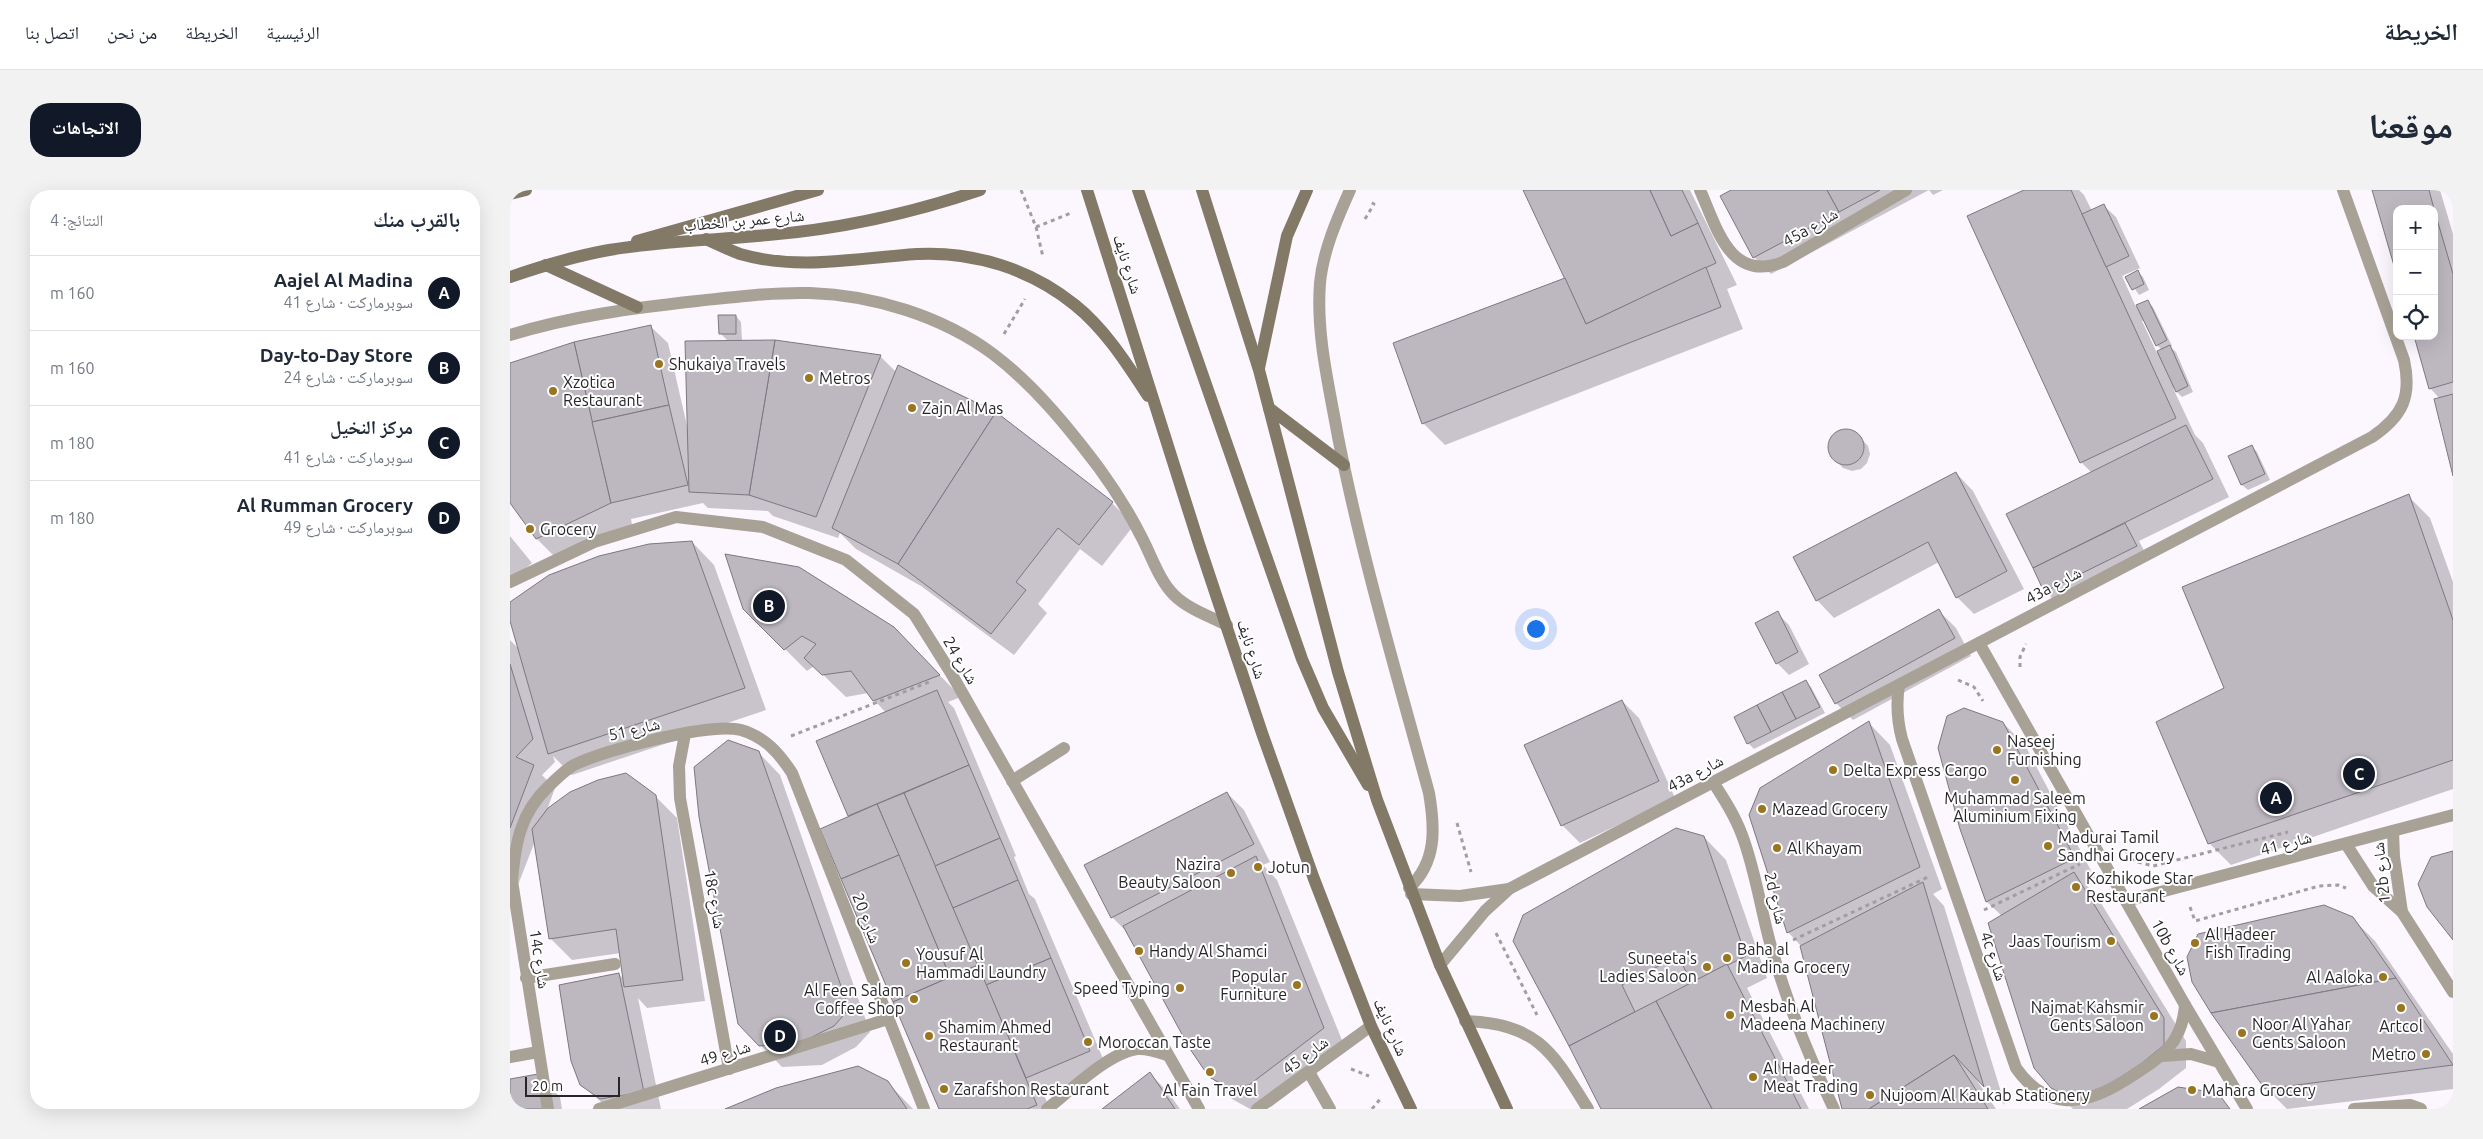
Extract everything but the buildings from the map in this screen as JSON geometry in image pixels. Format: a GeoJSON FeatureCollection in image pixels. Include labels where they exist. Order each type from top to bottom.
{"type":"FeatureCollection","features":[{"type":"Feature","properties":{"kind":"main road"},"geometry":{"type":"LineString","coordinates":[[510,194],[526,190]]}},
{"type":"Feature","properties":{"kind":"main road"},"geometry":{"type":"LineString","coordinates":[[609,250],[818,190]]}},
{"type":"Feature","properties":{"kind":"main road","name":"شارع عمر بن الخطاب"},"geometry":{"type":"LineString","coordinates":[[510,277],[546,265],[609,250],[832,227],[894,215],[980,190]]}},
{"type":"Feature","properties":{"kind":"main road","name":"شارع نايف"},"geometry":{"type":"LineString","coordinates":[[1087,190],[1226,625],[1314,879],[1371,1026],[1411,1109]]}},
{"type":"Feature","properties":{"kind":"main road"},"geometry":{"type":"LineString","coordinates":[[1138,190],[1302,659],[1324,708],[1377,800]]}},
{"type":"Feature","properties":{"kind":"main road"},"geometry":{"type":"LineString","coordinates":[[1202,190],[1259,370],[1338,672],[1377,800],[1410,891],[1440,965],[1507,1109]]}},
{"type":"Feature","properties":{"kind":"main road"},"geometry":{"type":"LineString","coordinates":[[1259,370],[1287,236],[1307,190]]}},
{"type":"Feature","properties":{"kind":"main road"},"geometry":{"type":"LineString","coordinates":[[706,239],[739,254],[775,262],[811,264],[918,254],[960,255],[999,264],[1037,279],[1075,305],[1105,335],[1157,409]]}},
{"type":"Feature","properties":{"kind":"main road"},"geometry":{"type":"LineString","coordinates":[[546,265],[637,307]]}},
{"type":"Feature","properties":{"kind":"main road"},"geometry":{"type":"LineString","coordinates":[[1269,408],[1344,466]]}},
{"type":"Feature","properties":{"kind":"street"},"geometry":{"type":"LineString","coordinates":[[1350,190],[1331,235],[1320,292],[1319,330],[1344,466],[1386,640],[1429,793],[1433,816],[1429,861],[1410,891]]}},
{"type":"Feature","properties":{"kind":"street","name":"45a شارع"},"geometry":{"type":"LineString","coordinates":[[1700,190],[1725,245],[1733,256],[1744,264],[1757,268],[1770,267],[1783,262],[1906,190]]}},
{"type":"Feature","properties":{"kind":"street","name":"43a شارع"},"geometry":{"type":"LineString","coordinates":[[1440,965],[1485,911],[1509,889],[2372,437],[2387,426],[2400,413],[2406,396],[2408,378],[2404,360],[2343,190]]}},
{"type":"Feature","properties":{"kind":"street"},"geometry":{"type":"LineString","coordinates":[[510,335],[591,314],[637,307],[772,293],[811,293],[849,296],[887,304],[924,317],[959,334],[992,354],[1050,408],[1100,470],[1122,504],[1173,594],[1189,606],[1226,625]]}},
{"type":"Feature","properties":{"kind":"street","name":"شارع 24"},"geometry":{"type":"LineString","coordinates":[[510,582],[594,542],[676,517],[763,527],[846,560],[914,614],[951,673],[1199,1109]]}},
{"type":"Feature","properties":{"kind":"street","name":"10b شارع"},"geometry":{"type":"LineString","coordinates":[[1979,643],[2185,1005],[2247,1109]]}},
{"type":"Feature","properties":{"kind":"street","name":"4c شارع"},"geometry":{"type":"LineString","coordinates":[[1899,685],[1896,703],[1897,721],[2016,1068],[2024,1083],[2036,1095],[2050,1103],[2066,1106],[2083,1104],[2098,1097],[2162,1056],[2173,1044],[2180,1030],[2185,1005]]}},
{"type":"Feature","properties":{"kind":"street","name":"شارع 51"},"geometry":{"type":"LineString","coordinates":[[526,815],[546,788],[572,766],[603,753],[685,734],[723,728],[740,730],[770,744]]}},
{"type":"Feature","properties":{"kind":"street","name":"18c شارع"},"geometry":{"type":"LineString","coordinates":[[685,734],[679,766],[680,798],[729,1069]]}},
{"type":"Feature","properties":{"kind":"street","name":"شارع 20"},"geometry":{"type":"LineString","coordinates":[[770,744],[782,758],[800,790],[924,1109]]}},
{"type":"Feature","properties":{"kind":"street"},"geometry":{"type":"LineString","coordinates":[[1012,781],[1064,748]]}},
{"type":"Feature","properties":{"kind":"street","name":"2d شارع"},"geometry":{"type":"LineString","coordinates":[[1713,782],[1730,808],[1742,834],[1751,860],[1772,949],[1794,1017],[1813,1066],[1834,1109]]}},
{"type":"Feature","properties":{"kind":"street","name":"14c شارع"},"geometry":{"type":"LineString","coordinates":[[526,815],[514,847],[513,915],[526,978],[548,1109]]}},
{"type":"Feature","properties":{"kind":"street","name":"شارع 41"},"geometry":{"type":"LineString","coordinates":[[2126,901],[2453,815]]}},
{"type":"Feature","properties":{"kind":"street","name":"12b شارع"},"geometry":{"type":"LineString","coordinates":[[2393,831],[2394,857],[2402,912]]}},
{"type":"Feature","properties":{"kind":"street","name":"12b شارع"},"geometry":{"type":"LineString","coordinates":[[2346,844],[2373,886],[2402,912],[2453,992]]}},
{"type":"Feature","properties":{"kind":"street","name":"43a شارع"},"geometry":{"type":"LineString","coordinates":[[1410,891],[1436,896],[1477,894],[1509,889]]}},
{"type":"Feature","properties":{"kind":"street"},"geometry":{"type":"LineString","coordinates":[[526,978],[615,964]]}},
{"type":"Feature","properties":{"kind":"street","name":"شارع 49"},"geometry":{"type":"LineString","coordinates":[[599,1109],[888,1019]]}},
{"type":"Feature","properties":{"kind":"street"},"geometry":{"type":"LineString","coordinates":[[1465,1021],[1494,1022],[1522,1031],[1546,1048],[1564,1070],[1588,1109]]}},
{"type":"Feature","properties":{"kind":"street","name":"شارع 45"},"geometry":{"type":"LineString","coordinates":[[1259,1109],[1371,1026]]}},
{"type":"Feature","properties":{"kind":"street"},"geometry":{"type":"LineString","coordinates":[[1047,1109],[1122,1053],[1137,1049],[1153,1050],[1167,1055]]}},
{"type":"Feature","properties":{"kind":"street"},"geometry":{"type":"LineString","coordinates":[[510,1057],[538,1052]]}},
{"type":"Feature","properties":{"kind":"street","name":"4c شارع"},"geometry":{"type":"LineString","coordinates":[[2162,1056],[2191,1054],[2219,1062]]}},
{"type":"Feature","properties":{"kind":"street"},"geometry":{"type":"LineString","coordinates":[[1309,1072],[1330,1109]]}},
{"type":"Feature","properties":{"kind":"street"},"geometry":{"type":"LineString","coordinates":[[2354,1109],[2410,1105],[2421,1109]]}},
{"type":"Feature","properties":{"kind":"path"},"geometry":{"type":"LineString","coordinates":[[992,354],[1037,279],[1044,259],[1036,227],[1021,190]]}},
{"type":"Feature","properties":{"kind":"path"},"geometry":{"type":"LineString","coordinates":[[1350,190],[1374,204],[1364,220]]}},
{"type":"Feature","properties":{"kind":"path"},"geometry":{"type":"LineString","coordinates":[[1036,227],[1092,205]]}},
{"type":"Feature","properties":{"kind":"path"},"geometry":{"type":"LineString","coordinates":[[2021,672],[2020,657],[2029,640]]}},
{"type":"Feature","properties":{"kind":"path"},"geometry":{"type":"LineString","coordinates":[[770,744],[951,673]]}},
{"type":"Feature","properties":{"kind":"path"},"geometry":{"type":"LineString","coordinates":[[1954,680],[1974,687],[1993,715],[2013,702]]}},
{"type":"Feature","properties":{"kind":"path"},"geometry":{"type":"LineString","coordinates":[[1455,818],[1477,894]]}},
{"type":"Feature","properties":{"kind":"path"},"geometry":{"type":"LineString","coordinates":[[1965,920],[2120,842],[2134,861],[2153,866],[2290,832]]}},
{"type":"Feature","properties":{"kind":"path"},"geometry":{"type":"LineString","coordinates":[[1772,949],[1947,868]]}},
{"type":"Feature","properties":{"kind":"path"},"geometry":{"type":"LineString","coordinates":[[2183,886],[2195,921],[2328,884],[2347,888],[2355,895],[2359,902],[2381,894]]}},
{"type":"Feature","properties":{"kind":"path"},"geometry":{"type":"LineString","coordinates":[[1485,911],[1535,1010],[1546,1048]]}},
{"type":"Feature","properties":{"kind":"place","name":"Shukaiya Travels"},"geometry":{"type":"Point","coordinates":[659,364]}},
{"type":"Feature","properties":{"kind":"place","name":"Metros"},"geometry":{"type":"Point","coordinates":[809,378]}},
{"type":"Feature","properties":{"kind":"place","name":"Xzotica Restaurant"},"geometry":{"type":"Point","coordinates":[553,391]}},
{"type":"Feature","properties":{"kind":"place","name":"Zajn Al Mas"},"geometry":{"type":"Point","coordinates":[912,408]}},
{"type":"Feature","properties":{"kind":"place","name":"Grocery"},"geometry":{"type":"Point","coordinates":[530,529]}},
{"type":"Feature","properties":{"kind":"place","name":"Day-to-Day Store"},"geometry":{"type":"Point","coordinates":[769,606]}},
{"type":"Feature","properties":{"kind":"place","name":"Naseej Furnishing"},"geometry":{"type":"Point","coordinates":[1997,750]}},
{"type":"Feature","properties":{"kind":"place","name":"Delta Express Cargo"},"geometry":{"type":"Point","coordinates":[1833,770]}},
{"type":"Feature","properties":{"kind":"place","name":"مرکز النخیل"},"geometry":{"type":"Point","coordinates":[2359,774]}},
{"type":"Feature","properties":{"kind":"place","name":"Muhammad Saleem Aluminium Fixing"},"geometry":{"type":"Point","coordinates":[2015,780]}},
{"type":"Feature","properties":{"kind":"place","name":"Aajel Al Madina"},"geometry":{"type":"Point","coordinates":[2276,798]}},
{"type":"Feature","properties":{"kind":"place","name":"Mazead Grocery"},"geometry":{"type":"Point","coordinates":[1762,809]}},
{"type":"Feature","properties":{"kind":"place","name":"Madurai Tamil Sandhai Grocery"},"geometry":{"type":"Point","coordinates":[2048,846]}},
{"type":"Feature","properties":{"kind":"place","name":"Al Khayam"},"geometry":{"type":"Point","coordinates":[1777,848]}},
{"type":"Feature","properties":{"kind":"place","name":"Jotun"},"geometry":{"type":"Point","coordinates":[1258,867]}},
{"type":"Feature","properties":{"kind":"place","name":"Nazira Beauty Saloon"},"geometry":{"type":"Point","coordinates":[1231,873]}},
{"type":"Feature","properties":{"kind":"place","name":"Kozhikode Star Restaurant"},"geometry":{"type":"Point","coordinates":[2076,887]}},
{"type":"Feature","properties":{"kind":"place","name":"Jaas Tourism"},"geometry":{"type":"Point","coordinates":[2111,941]}},
{"type":"Feature","properties":{"kind":"place","name":"Al Hadeer Fish Trading"},"geometry":{"type":"Point","coordinates":[2195,943]}},
{"type":"Feature","properties":{"kind":"place","name":"Handy Al Shamci"},"geometry":{"type":"Point","coordinates":[1139,951]}},
{"type":"Feature","properties":{"kind":"place","name":"Baha al Madina Grocery"},"geometry":{"type":"Point","coordinates":[1727,958]}},
{"type":"Feature","properties":{"kind":"place","name":"Yousuf Al Hammadi Laundry"},"geometry":{"type":"Point","coordinates":[906,963]}},
{"type":"Feature","properties":{"kind":"place","name":"Suneeta's Ladies Saloon"},"geometry":{"type":"Point","coordinates":[1707,967]}},
{"type":"Feature","properties":{"kind":"place","name":"Al Aaloka"},"geometry":{"type":"Point","coordinates":[2383,977]}},
{"type":"Feature","properties":{"kind":"place","name":"Popular Furniture"},"geometry":{"type":"Point","coordinates":[1297,985]}},
{"type":"Feature","properties":{"kind":"place","name":"Speed Typing"},"geometry":{"type":"Point","coordinates":[1180,988]}},
{"type":"Feature","properties":{"kind":"place","name":"Al Feen Salam Coffee Shop"},"geometry":{"type":"Point","coordinates":[914,999]}},
{"type":"Feature","properties":{"kind":"place","name":"Artcol"},"geometry":{"type":"Point","coordinates":[2401,1008]}},
{"type":"Feature","properties":{"kind":"place","name":"Mesbah Al Madeena Machinery"},"geometry":{"type":"Point","coordinates":[1730,1015]}},
{"type":"Feature","properties":{"kind":"place","name":"Najmat Kahsmir Gents Saloon"},"geometry":{"type":"Point","coordinates":[2154,1016]}},
{"type":"Feature","properties":{"kind":"place","name":"Noor Al Yahar Gents Saloon"},"geometry":{"type":"Point","coordinates":[2242,1033]}},
{"type":"Feature","properties":{"kind":"place","name":"Al Rumman Grocery"},"geometry":{"type":"Point","coordinates":[780,1036]}},
{"type":"Feature","properties":{"kind":"place","name":"Shamim Ahmed Restaurant"},"geometry":{"type":"Point","coordinates":[929,1036]}},
{"type":"Feature","properties":{"kind":"place","name":"Moroccan Taste"},"geometry":{"type":"Point","coordinates":[1088,1042]}},
{"type":"Feature","properties":{"kind":"place","name":"Metro"},"geometry":{"type":"Point","coordinates":[2426,1054]}},
{"type":"Feature","properties":{"kind":"place","name":"Al Fain Travel"},"geometry":{"type":"Point","coordinates":[1210,1072]}},
{"type":"Feature","properties":{"kind":"place","name":"Al Hadeer Meat Trading"},"geometry":{"type":"Point","coordinates":[1753,1077]}},
{"type":"Feature","properties":{"kind":"place","name":"Zarafshon Restaurant"},"geometry":{"type":"Point","coordinates":[944,1089]}},
{"type":"Feature","properties":{"kind":"place","name":"Mahara Grocery"},"geometry":{"type":"Point","coordinates":[2192,1090]}},
{"type":"Feature","properties":{"kind":"place","name":"Nujoom Al Kaukab Stationery"},"geometry":{"type":"Point","coordinates":[1870,1095]}}]}
